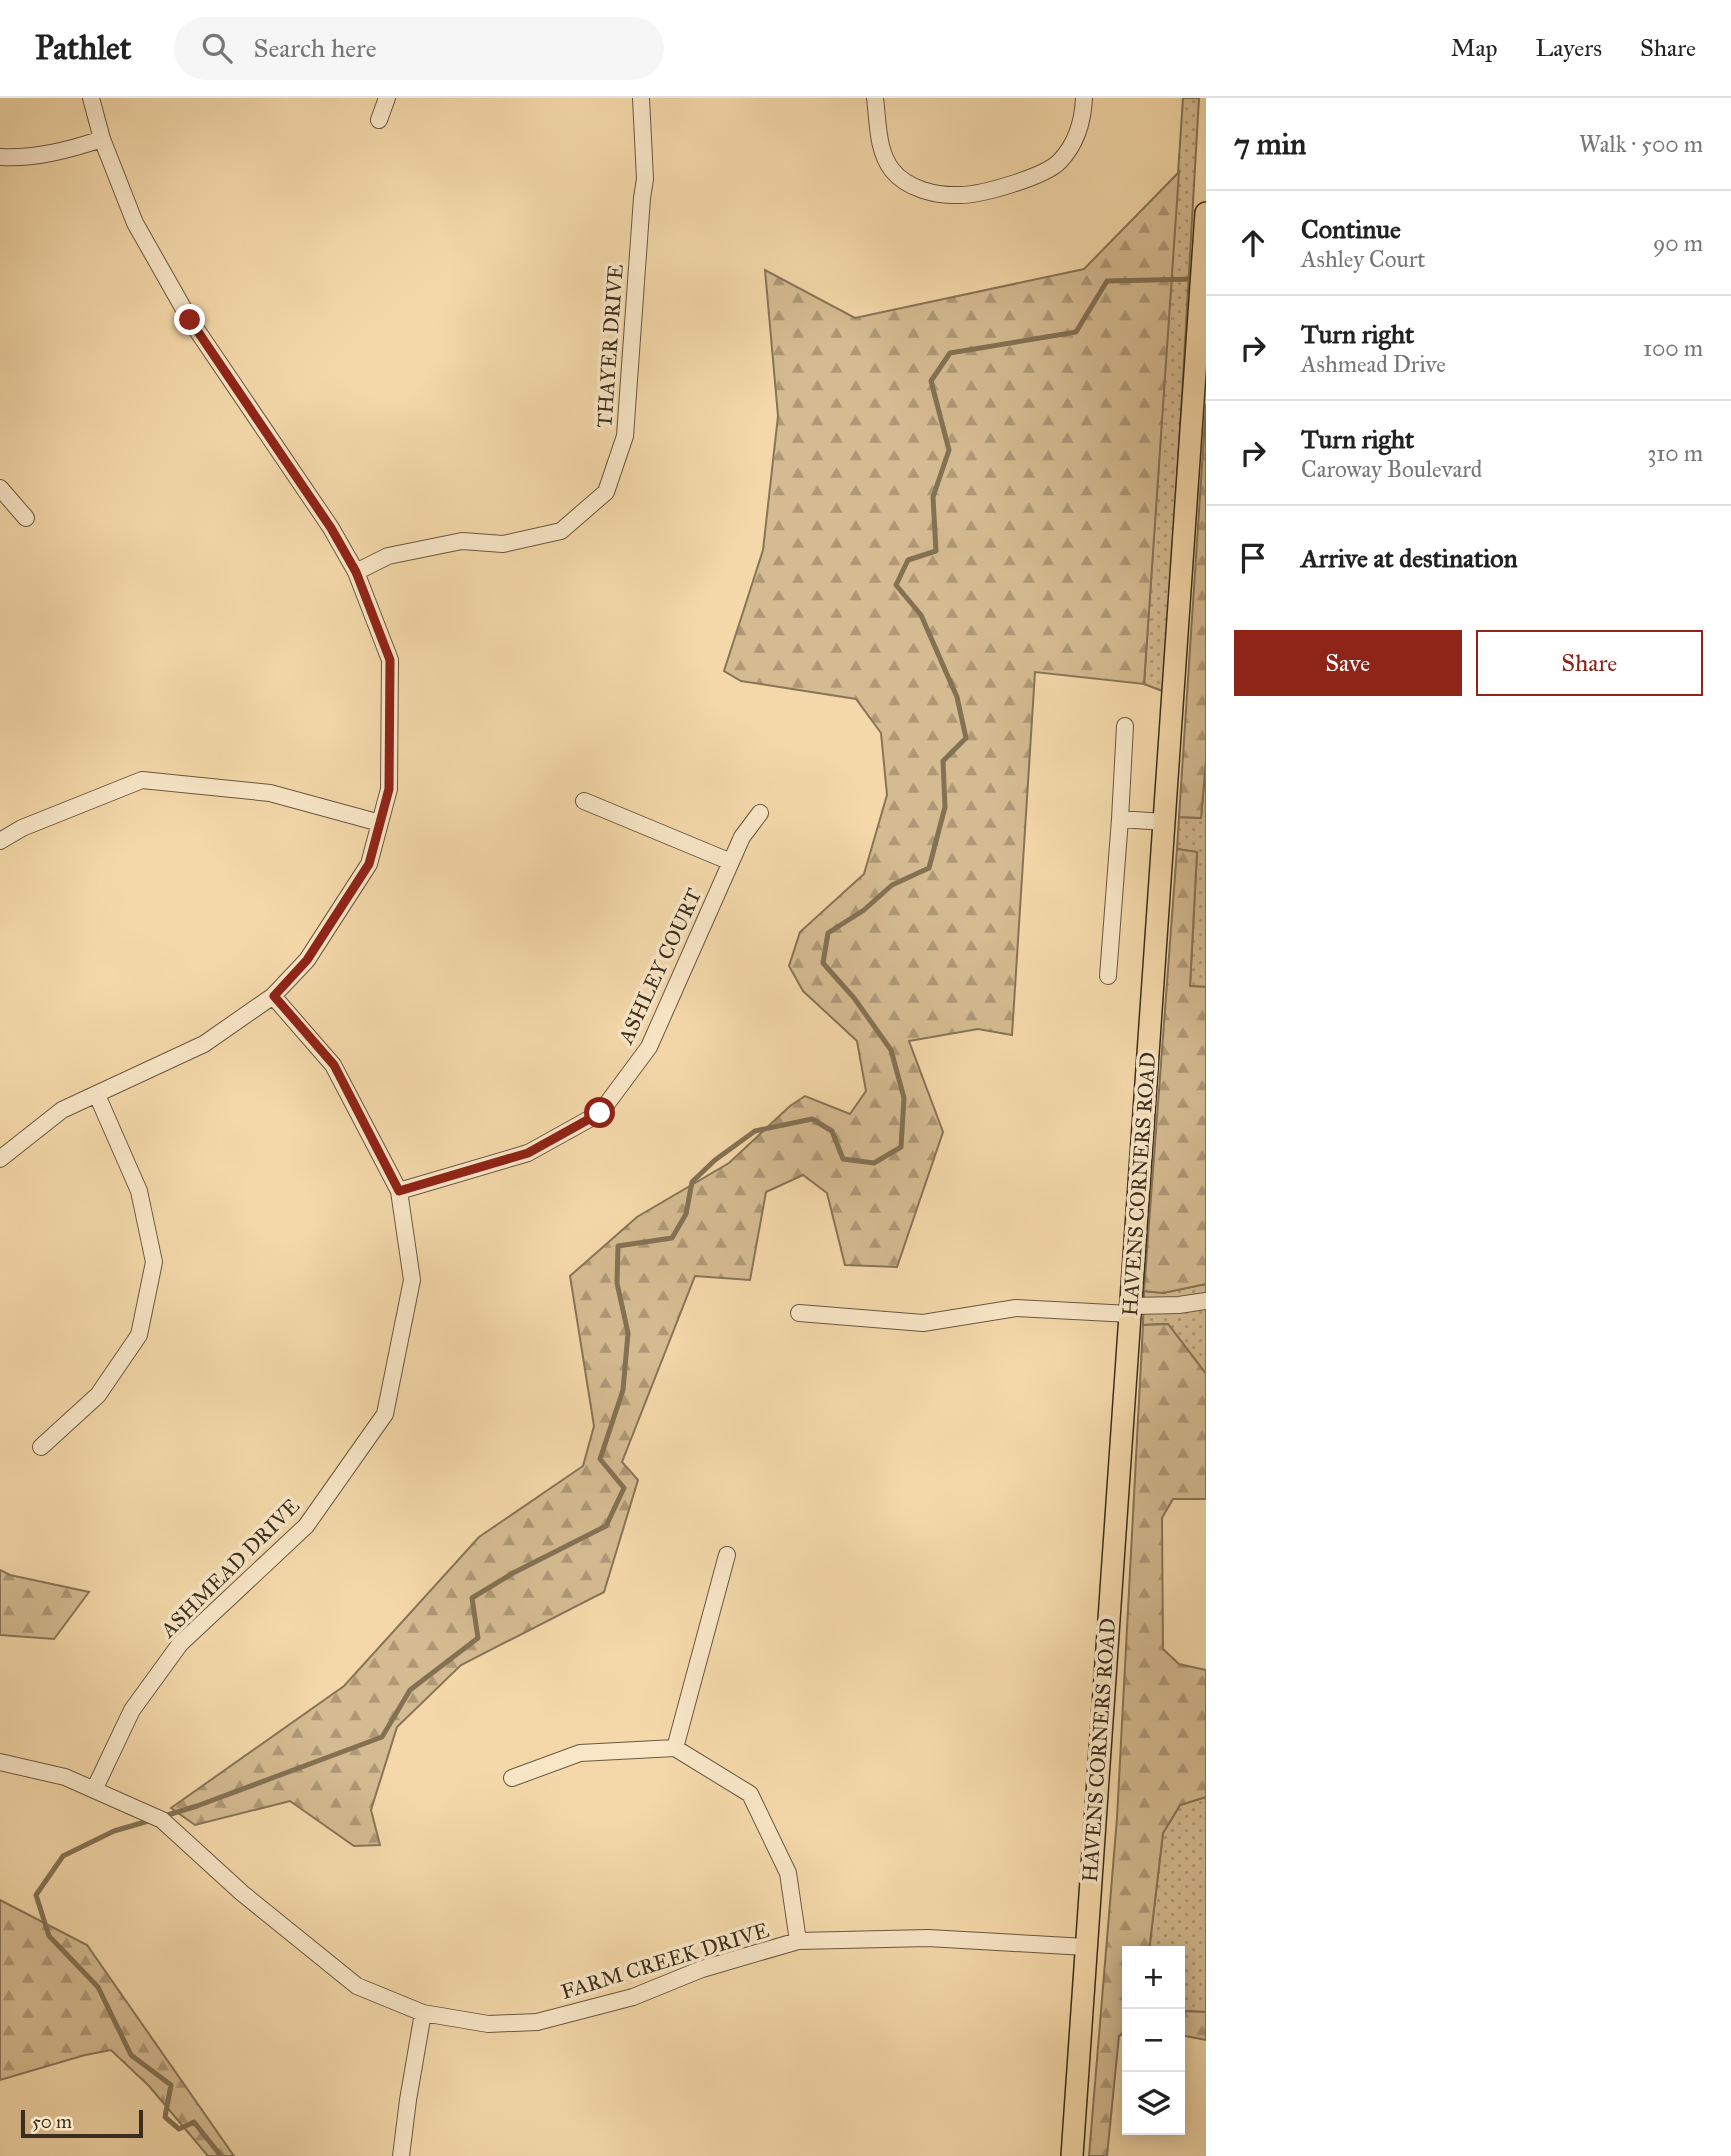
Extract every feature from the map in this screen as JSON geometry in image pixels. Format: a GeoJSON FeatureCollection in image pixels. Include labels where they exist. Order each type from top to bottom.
{"type":"FeatureCollection","features":[{"type":"Feature","properties":{"kind":"main road","name":"HAVENS CORNERS ROAD"},"geometry":{"type":"LineString","coordinates":[[1072,2156],[1206,213]]}},
{"type":"Feature","properties":{"kind":"street"},"geometry":{"type":"LineString","coordinates":[[0,1159],[62,1110],[204,1044],[274,996],[307,960],[369,864],[389,789],[390,660],[356,572],[331,528],[190,320],[135,223],[102,139],[91,98]]}},
{"type":"Feature","properties":{"kind":"street"},"geometry":{"type":"LineString","coordinates":[[379,120],[387,98]]}},
{"type":"Feature","properties":{"kind":"street","name":"THAYER DRIVE"},"geometry":{"type":"LineString","coordinates":[[356,572],[388,556],[462,541],[503,544],[561,531],[606,492],[625,436],[645,179],[641,98]]}},
{"type":"Feature","properties":{"kind":"street"},"geometry":{"type":"LineString","coordinates":[[876,98],[880,142],[891,169],[907,183],[926,191],[960,195],[1024,181],[1058,163],[1074,141],[1083,116],[1084,98]]}},
{"type":"Feature","properties":{"kind":"street"},"geometry":{"type":"LineString","coordinates":[[0,157],[67,150],[102,139]]}},
{"type":"Feature","properties":{"kind":"street"},"geometry":{"type":"LineString","coordinates":[[0,488],[26,518]]}},
{"type":"Feature","properties":{"kind":"street"},"geometry":{"type":"LineString","coordinates":[[1108,976],[1125,726]]}},
{"type":"Feature","properties":{"kind":"street"},"geometry":{"type":"LineString","coordinates":[[0,841],[22,828],[142,780],[270,793],[380,822]]}},
{"type":"Feature","properties":{"kind":"street"},"geometry":{"type":"LineString","coordinates":[[584,801],[731,862]]}},
{"type":"Feature","properties":{"kind":"street","name":"ASHLEY COURT"},"geometry":{"type":"LineString","coordinates":[[399,1191],[528,1153],[600,1113],[649,1047],[742,837],[761,813]]}},
{"type":"Feature","properties":{"kind":"street"},"geometry":{"type":"LineString","coordinates":[[1120,819],[1164,822]]}},
{"type":"Feature","properties":{"kind":"street","name":"ASHMEAD DRIVE"},"geometry":{"type":"LineString","coordinates":[[94,1790],[132,1710],[180,1644],[306,1526],[385,1414],[412,1280],[399,1191],[334,1065],[274,996]]}},
{"type":"Feature","properties":{"kind":"street"},"geometry":{"type":"LineString","coordinates":[[41,1447],[97,1395],[139,1335],[154,1262],[139,1191],[97,1095]]}},
{"type":"Feature","properties":{"kind":"street"},"geometry":{"type":"LineString","coordinates":[[799,1313],[923,1322],[1016,1308],[1131,1310],[1206,1301]]}},
{"type":"Feature","properties":{"kind":"street"},"geometry":{"type":"LineString","coordinates":[[675,1748],[727,1555]]}},
{"type":"Feature","properties":{"kind":"street"},"geometry":{"type":"LineString","coordinates":[[512,1778],[580,1753],[675,1748],[750,1794],[788,1873],[798,1941]]}},
{"type":"Feature","properties":{"kind":"street","name":"FARM CREEK DRIVE"},"geometry":{"type":"LineString","coordinates":[[0,1762],[65,1777],[162,1820],[242,1893],[357,1986],[423,2014],[488,2024],[537,2022],[633,1997],[702,1969],[798,1941],[928,1938],[1086,1947]]}},
{"type":"Feature","properties":{"kind":"street"},"geometry":{"type":"LineString","coordinates":[[401,2156],[423,2014]]}},
{"type":"Feature","properties":{"kind":"green space"},"geometry":{"type":"Polygon","coordinates":[[[1183,98],[1199,98],[1165,692],[1144,684],[1183,98]]]}},
{"type":"Feature","properties":{"kind":"green space"},"geometry":{"type":"Polygon","coordinates":[[[1179,172],[1144,684],[1035,672],[1012,1035],[978,1029],[909,1041],[943,1132],[897,1267],[845,1265],[827,1193],[803,1175],[766,1192],[750,1280],[695,1276],[622,1462],[638,1480],[604,1592],[461,1665],[397,1727],[371,1810],[380,1845],[354,1846],[290,1801],[195,1825],[171,1808],[344,1686],[479,1537],[583,1466],[594,1426],[570,1276],[637,1217],[729,1163],[790,1106],[805,1096],[850,1114],[866,1091],[857,1041],[803,991],[789,966],[800,932],[864,874],[887,795],[881,733],[856,699],[741,681],[724,671],[763,550],[778,416],[765,270],[855,318],[1084,269],[1179,172]]]}},
{"type":"Feature","properties":{"kind":"green space"},"geometry":{"type":"Polygon","coordinates":[[[1206,404],[1206,760],[1201,818],[1179,817],[1206,404]]]}},
{"type":"Feature","properties":{"kind":"green space"},"geometry":{"type":"Polygon","coordinates":[[[1206,761],[1206,987],[1190,986],[1197,852],[1177,849],[1179,817],[1201,818],[1206,761]]]}},
{"type":"Feature","properties":{"kind":"green space"},"geometry":{"type":"Polygon","coordinates":[[[1177,849],[1197,852],[1190,986],[1206,987],[1206,1284],[1163,1293],[1144,1291],[1177,849]]]}},
{"type":"Feature","properties":{"kind":"green space"},"geometry":{"type":"Polygon","coordinates":[[[1206,1284],[1206,1374],[1168,1324],[1143,1325],[1144,1291],[1163,1293],[1206,1284]]]}},
{"type":"Feature","properties":{"kind":"green space"},"geometry":{"type":"Polygon","coordinates":[[[1168,1324],[1206,1374],[1206,1499],[1173,1499],[1162,1518],[1163,1649],[1179,1664],[1206,1670],[1206,1797],[1180,1805],[1163,1833],[1150,1946],[1122,1946],[1122,2034],[1119,2036],[1107,2156],[1089,2156],[1117,1818],[1143,1325],[1168,1324]]]}},
{"type":"Feature","properties":{"kind":"green space"},"geometry":{"type":"Polygon","coordinates":[[[0,1570],[10,1575],[89,1592],[54,1639],[0,1635],[0,1570]]]}},
{"type":"Feature","properties":{"kind":"green space"},"geometry":{"type":"Polygon","coordinates":[[[1206,1797],[1206,2012],[1185,2011],[1185,1946],[1150,1946],[1163,1833],[1180,1805],[1206,1797]]]}},
{"type":"Feature","properties":{"kind":"green space"},"geometry":{"type":"Polygon","coordinates":[[[0,1900],[87,1945],[234,2156],[208,2156],[149,2086],[111,2050],[0,2080],[0,1900]]]}},
{"type":"Feature","properties":{"kind":"green space"},"geometry":{"type":"Polygon","coordinates":[[[1185,2011],[1206,2012],[1206,2040],[1185,2036],[1185,2011]]]}},
{"type":"Feature","properties":{"kind":"waterway"},"geometry":{"type":"LineString","coordinates":[[161,1817],[382,1737],[410,1690],[478,1638],[472,1598],[513,1573],[606,1526],[624,1488],[600,1459],[623,1390],[628,1333],[617,1283],[618,1246],[672,1238],[686,1214],[692,1182],[715,1160],[755,1131],[812,1119],[832,1131],[843,1159],[874,1163],[901,1147],[904,1098],[891,1050],[854,998],[823,963],[828,933],[864,910],[892,885],[929,868],[945,807],[943,761],[966,738],[957,697],[921,615],[896,585],[908,560],[936,551],[933,497],[949,450],[931,381],[950,353],[1076,332],[1107,281],[1196,279]]}},
{"type":"Feature","properties":{"kind":"waterway"},"geometry":{"type":"LineString","coordinates":[[152,1820],[114,1831],[63,1856],[36,1895],[49,1936],[98,1987],[131,2055],[171,2085],[165,2117],[179,2129],[194,2122],[221,2156]]}},
{"type":"Feature","properties":{"kind":"route"},"geometry":{"type":"LineString","coordinates":[[190,320],[331,528],[356,572],[390,660],[389,789],[369,864],[307,960],[274,996],[334,1065],[399,1191],[528,1153],[600,1113]]}}]}
